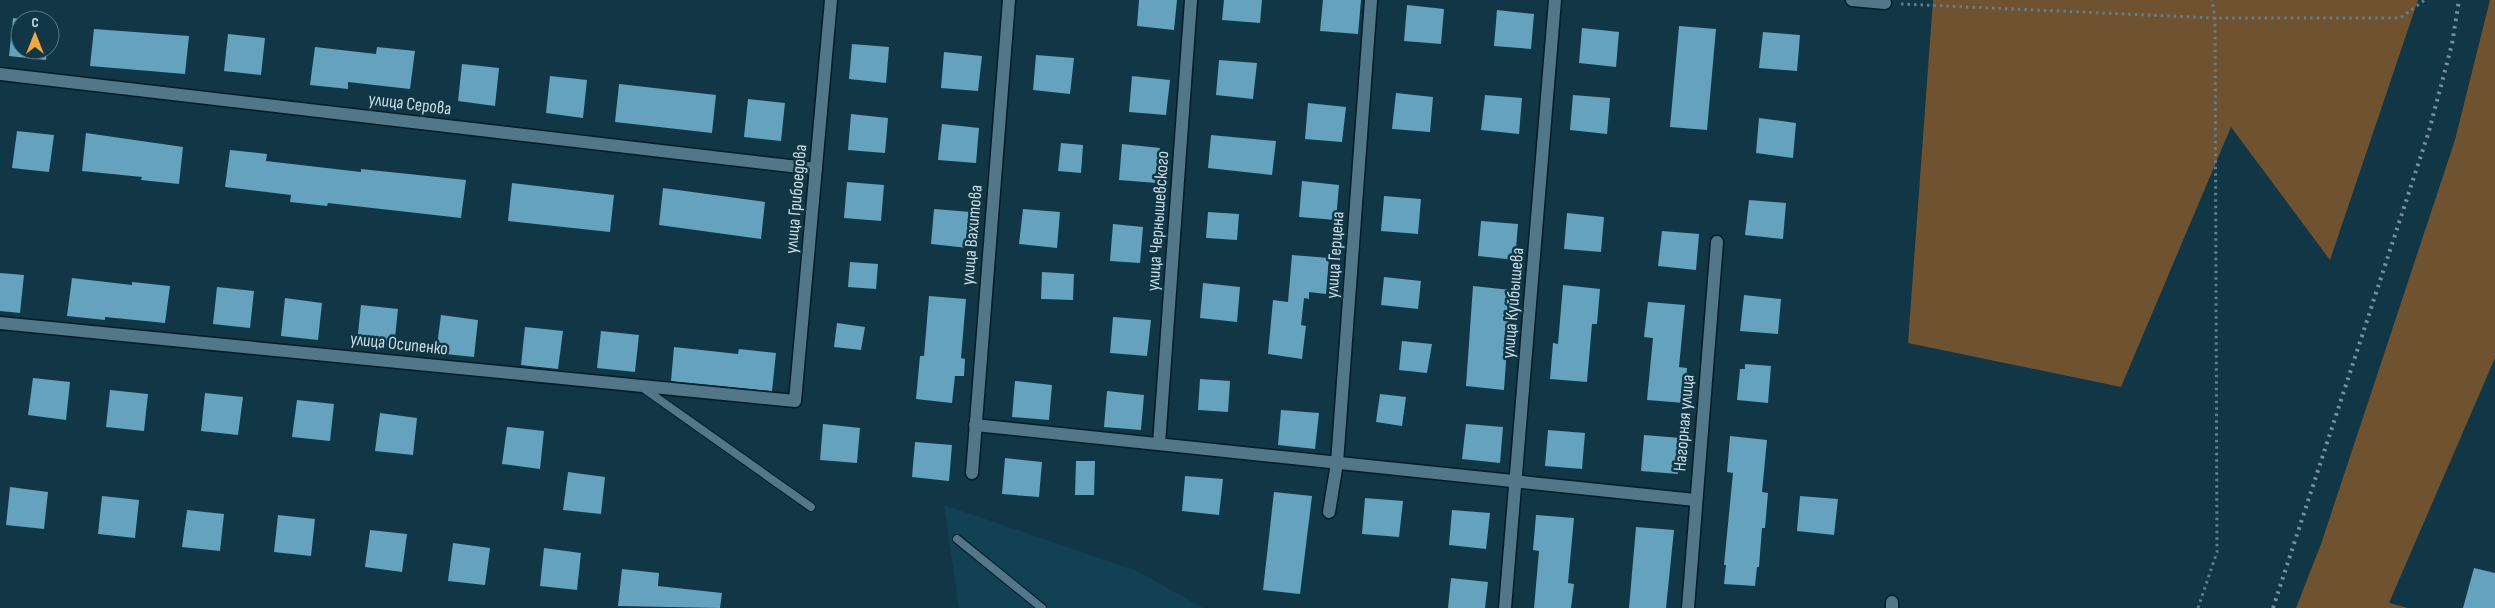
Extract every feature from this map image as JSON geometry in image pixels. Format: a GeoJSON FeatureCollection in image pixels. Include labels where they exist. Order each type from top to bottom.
{"type":"FeatureCollection","features":[{"type":"Feature","properties":{"kind":"street","name":"улица Грибоедова"},"geometry":{"type":"LineString","coordinates":[[795,401],[832,0]]}},
{"type":"Feature","properties":{"kind":"street","name":"улица Вахитова"},"geometry":{"type":"LineString","coordinates":[[972,473],[974,425],[1009,0]]}},
{"type":"Feature","properties":{"kind":"street","name":"улица Чернышевского"},"geometry":{"type":"LineString","coordinates":[[1159,444],[1191,0]]}},
{"type":"Feature","properties":{"kind":"street","name":"улица Герцена"},"geometry":{"type":"LineString","coordinates":[[1329,512],[1337,463],[1371,0]]}},
{"type":"Feature","properties":{"kind":"street","name":"улица Куйбышева"},"geometry":{"type":"LineString","coordinates":[[1504,608],[1555,0]]}},
{"type":"Feature","properties":{"kind":"street"},"geometry":{"type":"LineString","coordinates":[[1852,0],[1885,3]]}},
{"type":"Feature","properties":{"kind":"street","name":"улица Серова"},"geometry":{"type":"LineString","coordinates":[[0,74],[816,169]]}},
{"type":"Feature","properties":{"kind":"street","name":"Нагорная улица"},"geometry":{"type":"LineString","coordinates":[[1688,608],[1695,500],[1717,242]]}},
{"type":"Feature","properties":{"kind":"street","name":"улица Осипенко"},"geometry":{"type":"LineString","coordinates":[[0,323],[643,388],[795,401]]}},
{"type":"Feature","properties":{"kind":"street"},"geometry":{"type":"LineString","coordinates":[[974,425],[1695,500]]}},
{"type":"Feature","properties":{"kind":"lane"},"geometry":{"type":"LineString","coordinates":[[643,388],[811,507]]}},
{"type":"Feature","properties":{"kind":"lane"},"geometry":{"type":"LineString","coordinates":[[957,539],[1042,608]]}},
{"type":"Feature","properties":{"kind":"path"},"geometry":{"type":"LineString","coordinates":[[2198,608],[2217,552],[2215,18],[2212,0]]}},
{"type":"Feature","properties":{"kind":"path"},"geometry":{"type":"LineString","coordinates":[[1885,3],[2215,18],[2400,18],[2425,0]]}},
{"type":"Feature","properties":{"kind":"shaded area"},"geometry":{"type":"Polygon","coordinates":[[[1933,0],[2418,0],[2330,260],[2231,127],[2121,387],[1908,343],[1933,0]]]}},
{"type":"Feature","properties":{"kind":"shaded area"},"geometry":{"type":"Polygon","coordinates":[[[2490,0],[2495,0],[2495,358],[2389,603],[2408,608],[2296,608],[2321,544],[2455,140],[2490,0]]]}},
{"type":"Feature","properties":{"kind":"shaded area"},"geometry":{"type":"Polygon","coordinates":[[[944,505],[1137,571],[1203,608],[959,608],[944,505]]]}},
{"type":"Feature","properties":{"kind":"building"},"geometry":{"type":"Polygon","coordinates":[[[1139,0],[1177,0],[1174,30],[1137,26],[1139,0]]]}},
{"type":"Feature","properties":{"kind":"building"},"geometry":{"type":"Polygon","coordinates":[[[1224,0],[1262,0],[1260,23],[1222,20],[1224,0]]]}},
{"type":"Feature","properties":{"kind":"building"},"geometry":{"type":"Polygon","coordinates":[[[1323,0],[1361,0],[1358,34],[1320,31],[1323,0]]]}},
{"type":"Feature","properties":{"kind":"building"},"geometry":{"type":"Polygon","coordinates":[[[1407,5],[1444,9],[1441,44],[1404,41],[1407,5]]]}},
{"type":"Feature","properties":{"kind":"building"},"geometry":{"type":"Polygon","coordinates":[[[1497,10],[1534,14],[1531,49],[1494,46],[1497,10]]]}},
{"type":"Feature","properties":{"kind":"building"},"geometry":{"type":"Polygon","coordinates":[[[1679,26],[1716,29],[1707,130],[1670,127],[1679,26]]]}},
{"type":"Feature","properties":{"kind":"building"},"geometry":{"type":"Polygon","coordinates":[[[1582,28],[1619,32],[1616,67],[1579,63],[1582,28]]]}},
{"type":"Feature","properties":{"kind":"building"},"geometry":{"type":"Polygon","coordinates":[[[94,29],[189,36],[185,74],[90,66],[94,29]]]}},
{"type":"Feature","properties":{"kind":"building"},"geometry":{"type":"Polygon","coordinates":[[[1763,32],[1800,35],[1797,71],[1759,68],[1763,32]]]}},
{"type":"Feature","properties":{"kind":"building"},"geometry":{"type":"Polygon","coordinates":[[[228,34],[265,38],[261,75],[224,71],[228,34]]]}},
{"type":"Feature","properties":{"kind":"building"},"geometry":{"type":"Polygon","coordinates":[[[852,44],[889,47],[886,83],[849,79],[852,44]]]}},
{"type":"Feature","properties":{"kind":"building"},"geometry":{"type":"Polygon","coordinates":[[[315,47],[376,54],[377,47],[415,51],[410,89],[348,82],[348,89],[310,85],[315,47]]]}},
{"type":"Feature","properties":{"kind":"building"},"geometry":{"type":"Polygon","coordinates":[[[944,52],[982,56],[978,91],[941,88],[944,52]]]}},
{"type":"Feature","properties":{"kind":"building"},"geometry":{"type":"Polygon","coordinates":[[[1036,55],[1074,58],[1070,94],[1033,90],[1036,55]]]}},
{"type":"Feature","properties":{"kind":"building"},"geometry":{"type":"Polygon","coordinates":[[[1219,60],[1257,63],[1253,99],[1216,95],[1219,60]]]}},
{"type":"Feature","properties":{"kind":"building"},"geometry":{"type":"Polygon","coordinates":[[[462,64],[499,68],[495,106],[458,101],[462,64]]]}},
{"type":"Feature","properties":{"kind":"building"},"geometry":{"type":"Polygon","coordinates":[[[550,76],[587,80],[583,118],[546,113],[550,76]]]}},
{"type":"Feature","properties":{"kind":"building"},"geometry":{"type":"Polygon","coordinates":[[[1132,76],[1170,80],[1166,115],[1129,112],[1132,76]]]}},
{"type":"Feature","properties":{"kind":"building"},"geometry":{"type":"Polygon","coordinates":[[[619,84],[716,95],[712,133],[615,122],[619,84]]]}},
{"type":"Feature","properties":{"kind":"building"},"geometry":{"type":"Polygon","coordinates":[[[1396,93],[1433,97],[1430,132],[1392,129],[1396,93]]]}},
{"type":"Feature","properties":{"kind":"building"},"geometry":{"type":"Polygon","coordinates":[[[1485,95],[1522,98],[1519,134],[1481,130],[1485,95]]]}},
{"type":"Feature","properties":{"kind":"building"},"geometry":{"type":"Polygon","coordinates":[[[1573,95],[1610,98],[1607,134],[1570,130],[1573,95]]]}},
{"type":"Feature","properties":{"kind":"building"},"geometry":{"type":"Polygon","coordinates":[[[748,99],[785,103],[781,141],[744,137],[748,99]]]}},
{"type":"Feature","properties":{"kind":"building"},"geometry":{"type":"Polygon","coordinates":[[[1308,103],[1346,107],[1342,142],[1305,139],[1308,103]]]}},
{"type":"Feature","properties":{"kind":"building"},"geometry":{"type":"Polygon","coordinates":[[[851,114],[888,118],[885,153],[848,150],[851,114]]]}},
{"type":"Feature","properties":{"kind":"building"},"geometry":{"type":"Polygon","coordinates":[[[1759,118],[1796,123],[1793,158],[1756,153],[1759,118]]]}},
{"type":"Feature","properties":{"kind":"building"},"geometry":{"type":"Polygon","coordinates":[[[942,124],[979,128],[976,163],[938,160],[942,124]]]}},
{"type":"Feature","properties":{"kind":"building"},"geometry":{"type":"Polygon","coordinates":[[[17,131],[54,135],[49,172],[12,168],[17,131]]]}},
{"type":"Feature","properties":{"kind":"building"},"geometry":{"type":"Polygon","coordinates":[[[86,133],[183,147],[179,184],[141,180],[142,177],[82,171],[86,133]]]}},
{"type":"Feature","properties":{"kind":"building"},"geometry":{"type":"Polygon","coordinates":[[[1211,135],[1276,141],[1272,175],[1208,168],[1211,135]]]}},
{"type":"Feature","properties":{"kind":"building"},"geometry":{"type":"Polygon","coordinates":[[[1061,143],[1083,145],[1081,173],[1058,171],[1061,143]]]}},
{"type":"Feature","properties":{"kind":"building"},"geometry":{"type":"Polygon","coordinates":[[[1122,144],[1160,148],[1156,183],[1119,180],[1122,144]]]}},
{"type":"Feature","properties":{"kind":"building"},"geometry":{"type":"Polygon","coordinates":[[[230,150],[267,154],[266,161],[361,172],[361,169],[466,180],[461,218],[328,203],[327,206],[290,202],[291,195],[225,187],[230,150]]]}},
{"type":"Feature","properties":{"kind":"building"},"geometry":{"type":"Polygon","coordinates":[[[1302,181],[1339,185],[1336,220],[1299,217],[1302,181]]]}},
{"type":"Feature","properties":{"kind":"building"},"geometry":{"type":"Polygon","coordinates":[[[847,182],[884,185],[881,221],[844,218],[847,182]]]}},
{"type":"Feature","properties":{"kind":"building"},"geometry":{"type":"Polygon","coordinates":[[[512,183],[614,195],[610,232],[508,221],[512,183]]]}},
{"type":"Feature","properties":{"kind":"building"},"geometry":{"type":"Polygon","coordinates":[[[663,188],[765,202],[761,239],[659,225],[663,188]]]}},
{"type":"Feature","properties":{"kind":"building"},"geometry":{"type":"Polygon","coordinates":[[[1384,196],[1421,199],[1418,234],[1381,231],[1384,196]]]}},
{"type":"Feature","properties":{"kind":"building"},"geometry":{"type":"Polygon","coordinates":[[[1749,200],[1786,203],[1783,239],[1745,235],[1749,200]]]}},
{"type":"Feature","properties":{"kind":"building"},"geometry":{"type":"Polygon","coordinates":[[[934,209],[971,212],[968,248],[931,244],[934,209]]]}},
{"type":"Feature","properties":{"kind":"building"},"geometry":{"type":"Polygon","coordinates":[[[1023,209],[1060,212],[1057,248],[1019,244],[1023,209]]]}},
{"type":"Feature","properties":{"kind":"building"},"geometry":{"type":"Polygon","coordinates":[[[1208,212],[1239,214],[1237,240],[1206,238],[1208,212]]]}},
{"type":"Feature","properties":{"kind":"building"},"geometry":{"type":"Polygon","coordinates":[[[1567,213],[1604,217],[1601,252],[1564,249],[1567,213]]]}},
{"type":"Feature","properties":{"kind":"building"},"geometry":{"type":"Polygon","coordinates":[[[1481,221],[1518,224],[1515,260],[1478,256],[1481,221]]]}},
{"type":"Feature","properties":{"kind":"building"},"geometry":{"type":"Polygon","coordinates":[[[1113,224],[1143,227],[1140,263],[1110,261],[1113,224]]]}},
{"type":"Feature","properties":{"kind":"building"},"geometry":{"type":"Polygon","coordinates":[[[1662,231],[1699,234],[1696,270],[1658,266],[1662,231]]]}},
{"type":"Feature","properties":{"kind":"building"},"geometry":{"type":"Polygon","coordinates":[[[1292,255],[1329,258],[1326,294],[1309,292],[1309,299],[1304,298],[1301,325],[1306,326],[1302,359],[1268,354],[1273,300],[1288,302],[1292,255]]]}},
{"type":"Feature","properties":{"kind":"building"},"geometry":{"type":"Polygon","coordinates":[[[850,262],[878,264],[876,289],[848,287],[850,262]]]}},
{"type":"Feature","properties":{"kind":"building"},"geometry":{"type":"Polygon","coordinates":[[[1042,272],[1074,274],[1073,300],[1041,299],[1042,272]]]}},
{"type":"Feature","properties":{"kind":"building"},"geometry":{"type":"Polygon","coordinates":[[[0,273],[24,275],[20,313],[0,311],[0,273]]]}},
{"type":"Feature","properties":{"kind":"building"},"geometry":{"type":"Polygon","coordinates":[[[1384,277],[1421,281],[1418,309],[1381,305],[1384,277]]]}},
{"type":"Feature","properties":{"kind":"building"},"geometry":{"type":"Polygon","coordinates":[[[72,278],[132,285],[132,282],[170,286],[165,323],[105,317],[105,320],[67,316],[72,278]]]}},
{"type":"Feature","properties":{"kind":"building"},"geometry":{"type":"Polygon","coordinates":[[[1203,283],[1240,287],[1237,322],[1200,318],[1203,283]]]}},
{"type":"Feature","properties":{"kind":"building"},"geometry":{"type":"Polygon","coordinates":[[[1563,285],[1600,289],[1597,324],[1592,324],[1587,382],[1550,379],[1553,343],[1558,344],[1563,285]]]}},
{"type":"Feature","properties":{"kind":"building"},"geometry":{"type":"Polygon","coordinates":[[[1473,286],[1511,290],[1504,390],[1466,386],[1473,286]]]}},
{"type":"Feature","properties":{"kind":"building"},"geometry":{"type":"Polygon","coordinates":[[[217,287],[254,291],[250,328],[213,324],[217,287]]]}},
{"type":"Feature","properties":{"kind":"building"},"geometry":{"type":"Polygon","coordinates":[[[1744,295],[1781,299],[1778,334],[1740,331],[1744,295]]]}},
{"type":"Feature","properties":{"kind":"building"},"geometry":{"type":"Polygon","coordinates":[[[929,296],[966,299],[961,358],[965,359],[964,376],[955,376],[952,403],[916,399],[920,356],[924,356],[929,296]]]}},
{"type":"Feature","properties":{"kind":"building"},"geometry":{"type":"Polygon","coordinates":[[[285,298],[322,303],[318,340],[281,336],[285,298]]]}},
{"type":"Feature","properties":{"kind":"building"},"geometry":{"type":"Polygon","coordinates":[[[1648,302],[1685,305],[1679,367],[1687,368],[1684,403],[1647,400],[1653,338],[1644,337],[1648,302]]]}},
{"type":"Feature","properties":{"kind":"building"},"geometry":{"type":"Polygon","coordinates":[[[361,305],[398,309],[394,347],[357,343],[361,305]]]}},
{"type":"Feature","properties":{"kind":"building"},"geometry":{"type":"Polygon","coordinates":[[[441,315],[478,320],[474,357],[436,353],[441,315]]]}},
{"type":"Feature","properties":{"kind":"building"},"geometry":{"type":"Polygon","coordinates":[[[1113,317],[1151,320],[1147,356],[1110,353],[1113,317]]]}},
{"type":"Feature","properties":{"kind":"building"},"geometry":{"type":"Polygon","coordinates":[[[837,323],[865,327],[861,350],[834,347],[837,323]]]}},
{"type":"Feature","properties":{"kind":"building"},"geometry":{"type":"Polygon","coordinates":[[[525,327],[563,331],[558,369],[521,365],[525,327]]]}},
{"type":"Feature","properties":{"kind":"building"},"geometry":{"type":"Polygon","coordinates":[[[601,331],[639,335],[635,372],[597,368],[601,331]]]}},
{"type":"Feature","properties":{"kind":"building"},"geometry":{"type":"Polygon","coordinates":[[[1402,341],[1432,344],[1427,373],[1399,370],[1402,341]]]}},
{"type":"Feature","properties":{"kind":"building"},"geometry":{"type":"Polygon","coordinates":[[[674,347],[738,354],[739,349],[776,353],[772,391],[671,381],[674,347]]]}},
{"type":"Feature","properties":{"kind":"building"},"geometry":{"type":"Polygon","coordinates":[[[1745,364],[1771,366],[1768,403],[1737,400],[1740,369],[1745,369],[1745,364]]]}},
{"type":"Feature","properties":{"kind":"building"},"geometry":{"type":"Polygon","coordinates":[[[33,378],[70,382],[66,420],[28,415],[33,378]]]}},
{"type":"Feature","properties":{"kind":"building"},"geometry":{"type":"Polygon","coordinates":[[[1200,379],[1230,381],[1228,412],[1198,410],[1200,379]]]}},
{"type":"Feature","properties":{"kind":"building"},"geometry":{"type":"Polygon","coordinates":[[[1015,381],[1052,385],[1049,420],[1012,417],[1015,381]]]}},
{"type":"Feature","properties":{"kind":"building"},"geometry":{"type":"Polygon","coordinates":[[[110,390],[148,394],[144,431],[106,427],[110,390]]]}},
{"type":"Feature","properties":{"kind":"building"},"geometry":{"type":"Polygon","coordinates":[[[1107,391],[1144,395],[1141,430],[1104,427],[1107,391]]]}},
{"type":"Feature","properties":{"kind":"building"},"geometry":{"type":"Polygon","coordinates":[[[205,393],[243,397],[238,435],[201,431],[205,393]]]}},
{"type":"Feature","properties":{"kind":"building"},"geometry":{"type":"Polygon","coordinates":[[[1380,394],[1406,397],[1402,426],[1376,422],[1380,394]]]}},
{"type":"Feature","properties":{"kind":"building"},"geometry":{"type":"Polygon","coordinates":[[[297,400],[334,404],[330,441],[292,437],[297,400]]]}},
{"type":"Feature","properties":{"kind":"building"},"geometry":{"type":"Polygon","coordinates":[[[1281,410],[1319,413],[1315,449],[1278,445],[1281,410]]]}},
{"type":"Feature","properties":{"kind":"building"},"geometry":{"type":"Polygon","coordinates":[[[380,413],[417,418],[413,455],[375,451],[380,413]]]}},
{"type":"Feature","properties":{"kind":"building"},"geometry":{"type":"Polygon","coordinates":[[[823,424],[860,428],[857,463],[820,460],[823,424]]]}},
{"type":"Feature","properties":{"kind":"building"},"geometry":{"type":"Polygon","coordinates":[[[1466,424],[1503,427],[1500,463],[1462,459],[1466,424]]]}},
{"type":"Feature","properties":{"kind":"building"},"geometry":{"type":"Polygon","coordinates":[[[507,427],[544,431],[540,469],[502,464],[507,427]]]}},
{"type":"Feature","properties":{"kind":"building"},"geometry":{"type":"Polygon","coordinates":[[[1548,430],[1585,433],[1582,469],[1545,466],[1548,430]]]}},
{"type":"Feature","properties":{"kind":"building"},"geometry":{"type":"Polygon","coordinates":[[[1644,435],[1681,438],[1678,474],[1641,471],[1644,435]]]}},
{"type":"Feature","properties":{"kind":"building"},"geometry":{"type":"Polygon","coordinates":[[[1730,436],[1767,440],[1762,492],[1768,493],[1765,528],[1762,528],[1759,567],[1757,567],[1755,586],[1724,584],[1726,565],[1724,565],[1733,473],[1727,472],[1730,436]]]}},
{"type":"Feature","properties":{"kind":"building"},"geometry":{"type":"Polygon","coordinates":[[[915,442],[952,445],[949,481],[912,477],[915,442]]]}},
{"type":"Feature","properties":{"kind":"building"},"geometry":{"type":"Polygon","coordinates":[[[1005,458],[1042,462],[1039,497],[1002,494],[1005,458]]]}},
{"type":"Feature","properties":{"kind":"building"},"geometry":{"type":"Polygon","coordinates":[[[1076,461],[1095,461],[1094,495],[1075,495],[1076,461]]]}},
{"type":"Feature","properties":{"kind":"building"},"geometry":{"type":"Polygon","coordinates":[[[568,472],[605,477],[601,514],[563,510],[568,472]]]}},
{"type":"Feature","properties":{"kind":"building"},"geometry":{"type":"Polygon","coordinates":[[[1185,476],[1223,479],[1219,515],[1182,511],[1185,476]]]}},
{"type":"Feature","properties":{"kind":"building"},"geometry":{"type":"Polygon","coordinates":[[[10,487],[48,492],[44,529],[6,525],[10,487]]]}},
{"type":"Feature","properties":{"kind":"building"},"geometry":{"type":"Polygon","coordinates":[[[1274,492],[1312,496],[1300,594],[1263,590],[1274,492]]]}},
{"type":"Feature","properties":{"kind":"building"},"geometry":{"type":"Polygon","coordinates":[[[102,496],[139,500],[135,538],[98,534],[102,496]]]}},
{"type":"Feature","properties":{"kind":"building"},"geometry":{"type":"Polygon","coordinates":[[[1800,496],[1838,499],[1834,535],[1797,531],[1800,496]]]}},
{"type":"Feature","properties":{"kind":"building"},"geometry":{"type":"Polygon","coordinates":[[[1365,498],[1403,501],[1399,537],[1362,534],[1365,498]]]}},
{"type":"Feature","properties":{"kind":"building"},"geometry":{"type":"Polygon","coordinates":[[[187,510],[224,514],[220,551],[182,547],[187,510]]]}},
{"type":"Feature","properties":{"kind":"building"},"geometry":{"type":"Polygon","coordinates":[[[1452,510],[1490,513],[1486,549],[1449,545],[1452,510]]]}},
{"type":"Feature","properties":{"kind":"building"},"geometry":{"type":"Polygon","coordinates":[[[278,515],[315,519],[311,556],[274,552],[278,515]]]}},
{"type":"Feature","properties":{"kind":"building"},"geometry":{"type":"Polygon","coordinates":[[[1536,515],[1574,518],[1568,583],[1574,584],[1571,608],[1534,608],[1539,551],[1533,550],[1536,515]]]}},
{"type":"Feature","properties":{"kind":"building"},"geometry":{"type":"Polygon","coordinates":[[[1636,527],[1674,530],[1666,608],[1629,608],[1636,527]]]}},
{"type":"Feature","properties":{"kind":"building"},"geometry":{"type":"Polygon","coordinates":[[[370,530],[407,534],[402,572],[365,567],[370,530]]]}},
{"type":"Feature","properties":{"kind":"building"},"geometry":{"type":"Polygon","coordinates":[[[453,543],[490,548],[485,585],[448,581],[453,543]]]}},
{"type":"Feature","properties":{"kind":"building"},"geometry":{"type":"Polygon","coordinates":[[[544,548],[581,553],[577,590],[540,586],[544,548]]]}},
{"type":"Feature","properties":{"kind":"building"},"geometry":{"type":"Polygon","coordinates":[[[2474,568],[2495,573],[2495,608],[2463,608],[2474,568]]]}},
{"type":"Feature","properties":{"kind":"building"},"geometry":{"type":"Polygon","coordinates":[[[622,569],[659,573],[658,586],[722,593],[720,608],[618,606],[622,569]]]}},
{"type":"Feature","properties":{"kind":"building"},"geometry":{"type":"Polygon","coordinates":[[[1451,578],[1488,582],[1485,608],[1448,608],[1451,578]]]}},
{"type":"Feature","properties":{"kind":"railway"},"geometry":{"type":"LineString","coordinates":[[2273,608],[2429,131],[2452,44],[2459,0]]}}]}
